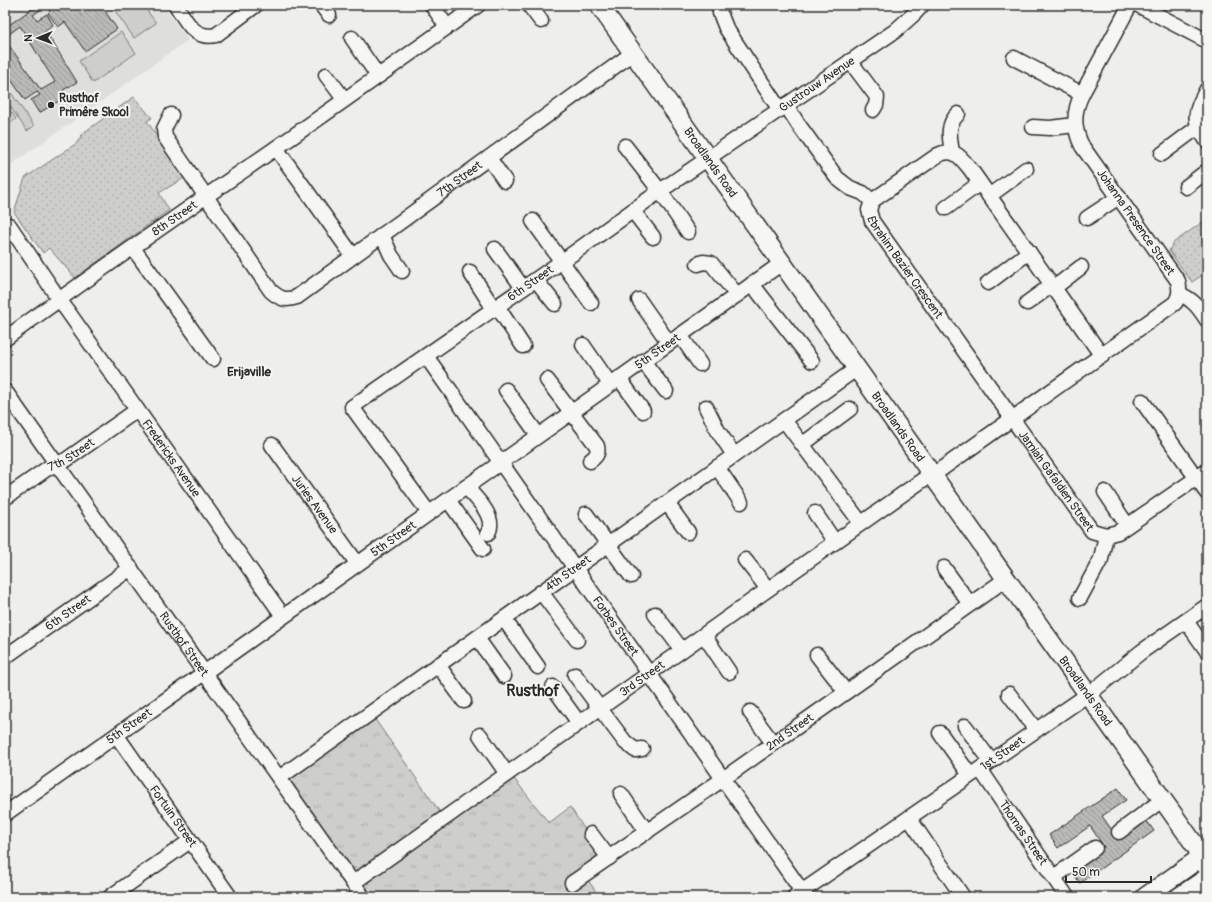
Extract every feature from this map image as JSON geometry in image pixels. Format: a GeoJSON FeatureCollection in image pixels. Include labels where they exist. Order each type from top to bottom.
{"type":"FeatureCollection","features":[{"type":"Feature","properties":{"kind":"main road","name":"Broadlands Road"},"geometry":{"type":"LineString","coordinates":[[599,5],[1162,800],[1204,855]]}},
{"type":"Feature","properties":{"kind":"main road"},"geometry":{"type":"LineString","coordinates":[[1145,897],[1204,855]]}},
{"type":"Feature","properties":{"kind":"main road"},"geometry":{"type":"LineString","coordinates":[[1179,897],[1207,878]]}},
{"type":"Feature","properties":{"kind":"street"},"geometry":{"type":"LineString","coordinates":[[176,5],[194,31],[204,36],[216,35],[256,5]]}},
{"type":"Feature","properties":{"kind":"street"},"geometry":{"type":"LineString","coordinates":[[432,5],[447,27]]}},
{"type":"Feature","properties":{"kind":"street"},"geometry":{"type":"LineString","coordinates":[[529,5],[541,21]]}},
{"type":"Feature","properties":{"kind":"street"},"geometry":{"type":"LineString","coordinates":[[732,5],[720,5],[720,13],[726,28],[783,108],[798,124],[837,178],[850,188],[863,192],[872,202]]}},
{"type":"Feature","properties":{"kind":"street","name":"Gustrouw Avenue"},"geometry":{"type":"LineString","coordinates":[[708,159],[895,31],[922,5]]}},
{"type":"Feature","properties":{"kind":"street","name":"Johanna Presence Street"},"geometry":{"type":"LineString","coordinates":[[1130,5],[1076,108],[1076,132],[1082,146],[1178,282],[1180,290],[1179,294]]}},
{"type":"Feature","properties":{"kind":"street"},"geometry":{"type":"LineString","coordinates":[[1138,5],[1207,41]]}},
{"type":"Feature","properties":{"kind":"street","name":"8th Street"},"geometry":{"type":"LineString","coordinates":[[5,339],[59,299],[276,148],[475,6]]}},
{"type":"Feature","properties":{"kind":"street"},"geometry":{"type":"LineString","coordinates":[[352,38],[378,76]]}},
{"type":"Feature","properties":{"kind":"street","name":"7th Street"},"geometry":{"type":"LineString","coordinates":[[205,196],[271,291],[278,297],[289,300],[297,297],[633,53]]}},
{"type":"Feature","properties":{"kind":"street"},"geometry":{"type":"LineString","coordinates":[[1014,58],[1082,94]]}},
{"type":"Feature","properties":{"kind":"street"},"geometry":{"type":"LineString","coordinates":[[850,61],[877,97],[876,105],[873,110]]}},
{"type":"Feature","properties":{"kind":"street"},"geometry":{"type":"LineString","coordinates":[[326,75],[344,100]]}},
{"type":"Feature","properties":{"kind":"street"},"geometry":{"type":"LineString","coordinates":[[1207,89],[1197,108],[1196,119],[1198,127],[1207,142]]}},
{"type":"Feature","properties":{"kind":"street"},"geometry":{"type":"LineString","coordinates":[[958,114],[951,124],[950,133],[952,152],[960,156],[980,183],[1102,356]]}},
{"type":"Feature","properties":{"kind":"street"},"geometry":{"type":"LineString","coordinates":[[171,115],[164,129],[165,137],[205,196]]}},
{"type":"Feature","properties":{"kind":"street"},"geometry":{"type":"LineString","coordinates":[[1033,127],[1050,128],[1075,125]]}},
{"type":"Feature","properties":{"kind":"street"},"geometry":{"type":"LineString","coordinates":[[1162,154],[1198,127]]}},
{"type":"Feature","properties":{"kind":"street"},"geometry":{"type":"LineString","coordinates":[[625,146],[660,191],[688,232]]}},
{"type":"Feature","properties":{"kind":"street"},"geometry":{"type":"LineString","coordinates":[[276,148],[354,256]]}},
{"type":"Feature","properties":{"kind":"street","name":"Ebrahim Bazier Crescent"},"geometry":{"type":"LineString","coordinates":[[952,152],[942,152],[872,202],[869,210],[872,221],[1012,419]]}},
{"type":"Feature","properties":{"kind":"street"},"geometry":{"type":"LineString","coordinates":[[488,158],[505,181]]}},
{"type":"Feature","properties":{"kind":"street","name":"6th Street"},"geometry":{"type":"LineString","coordinates":[[429,513],[352,407],[708,159]]}},
{"type":"Feature","properties":{"kind":"street"},"geometry":{"type":"LineString","coordinates":[[989,196],[1026,169]]}},
{"type":"Feature","properties":{"kind":"street"},"geometry":{"type":"LineString","coordinates":[[1186,187],[1207,171]]}},
{"type":"Feature","properties":{"kind":"street"},"geometry":{"type":"LineString","coordinates":[[946,208],[980,183]]}},
{"type":"Feature","properties":{"kind":"street"},"geometry":{"type":"LineString","coordinates":[[1088,218],[1119,198]]}},
{"type":"Feature","properties":{"kind":"street"},"geometry":{"type":"LineString","coordinates":[[633,211],[653,237]]}},
{"type":"Feature","properties":{"kind":"street"},"geometry":{"type":"LineString","coordinates":[[533,221],[591,303]]}},
{"type":"Feature","properties":{"kind":"street","name":"Fredericks Avenue"},"geometry":{"type":"LineString","coordinates":[[8,225],[283,616]]}},
{"type":"Feature","properties":{"kind":"street"},"geometry":{"type":"LineString","coordinates":[[382,235],[391,255],[402,271]]}},
{"type":"Feature","properties":{"kind":"street"},"geometry":{"type":"LineString","coordinates":[[133,248],[213,359]]}},
{"type":"Feature","properties":{"kind":"street"},"geometry":{"type":"LineString","coordinates":[[495,249],[523,288]]}},
{"type":"Feature","properties":{"kind":"street"},"geometry":{"type":"LineString","coordinates":[[988,283],[1029,252]]}},
{"type":"Feature","properties":{"kind":"street"},"geometry":{"type":"LineString","coordinates":[[698,264],[703,262],[711,263],[737,295]]}},
{"type":"Feature","properties":{"kind":"street","name":"5th Street"},"geometry":{"type":"LineString","coordinates":[[5,814],[782,263]]}},
{"type":"Feature","properties":{"kind":"street"},"geometry":{"type":"LineString","coordinates":[[1027,303],[1081,267]]}},
{"type":"Feature","properties":{"kind":"street"},"geometry":{"type":"LineString","coordinates":[[470,272],[523,346]]}},
{"type":"Feature","properties":{"kind":"street"},"geometry":{"type":"LineString","coordinates":[[536,280],[555,304]]}},
{"type":"Feature","properties":{"kind":"street"},"geometry":{"type":"LineString","coordinates":[[752,284],[812,361]]}},
{"type":"Feature","properties":{"kind":"street"},"geometry":{"type":"LineString","coordinates":[[932,475],[1172,306],[1178,299],[1179,294],[1194,302],[1207,320]]}},
{"type":"Feature","properties":{"kind":"street"},"geometry":{"type":"LineString","coordinates":[[640,300],[700,364]]}},
{"type":"Feature","properties":{"kind":"street"},"geometry":{"type":"LineString","coordinates":[[583,345],[643,411]]}},
{"type":"Feature","properties":{"kind":"street","name":"Forbes Street"},"geometry":{"type":"LineString","coordinates":[[426,356],[723,779],[801,895]]}},
{"type":"Feature","properties":{"kind":"street"},"geometry":{"type":"LineString","coordinates":[[643,361],[666,391]]}},
{"type":"Feature","properties":{"kind":"street","name":"4th Street"},"geometry":{"type":"LineString","coordinates":[[279,778],[856,369]]}},
{"type":"Feature","properties":{"kind":"street"},"geometry":{"type":"LineString","coordinates":[[547,380],[597,446],[597,453],[590,461]]}},
{"type":"Feature","properties":{"kind":"street"},"geometry":{"type":"LineString","coordinates":[[506,390],[538,435]]}},
{"type":"Feature","properties":{"kind":"street","name":"Rusthof Street"},"geometry":{"type":"LineString","coordinates":[[5,391],[363,897]]}},
{"type":"Feature","properties":{"kind":"street"},"geometry":{"type":"LineString","coordinates":[[1142,401],[1202,474],[1207,493]]}},
{"type":"Feature","properties":{"kind":"street"},"geometry":{"type":"LineString","coordinates":[[706,407],[718,431],[734,455]]}},
{"type":"Feature","properties":{"kind":"street"},"geometry":{"type":"LineString","coordinates":[[803,444],[850,409]]}},
{"type":"Feature","properties":{"kind":"street","name":"7th Street"},"geometry":{"type":"LineString","coordinates":[[5,498],[48,468],[66,460],[137,410]]}},
{"type":"Feature","properties":{"kind":"street","name":"Jamiah Gafaldien Street"},"geometry":{"type":"LineString","coordinates":[[1012,419],[1089,527],[1097,533],[1106,535],[1114,534],[1202,474]]}},
{"type":"Feature","properties":{"kind":"street"},"geometry":{"type":"LineString","coordinates":[[784,420],[861,523]]}},
{"type":"Feature","properties":{"kind":"street","name":"Juries Avenue"},"geometry":{"type":"LineString","coordinates":[[272,445],[357,563]]}},
{"type":"Feature","properties":{"kind":"street"},"geometry":{"type":"LineString","coordinates":[[717,468],[741,502]]}},
{"type":"Feature","properties":{"kind":"street","name":"3rd Street"},"geometry":{"type":"LineString","coordinates":[[353,883],[861,523],[932,475]]}},
{"type":"Feature","properties":{"kind":"street"},"geometry":{"type":"LineString","coordinates":[[466,487],[490,517],[488,533]]}},
{"type":"Feature","properties":{"kind":"street"},"geometry":{"type":"LineString","coordinates":[[1105,492],[1127,525]]}},
{"type":"Feature","properties":{"kind":"street"},"geometry":{"type":"LineString","coordinates":[[448,500],[483,549]]}},
{"type":"Feature","properties":{"kind":"street"},"geometry":{"type":"LineString","coordinates":[[667,503],[688,532]]}},
{"type":"Feature","properties":{"kind":"street"},"geometry":{"type":"LineString","coordinates":[[815,513],[835,542]]}},
{"type":"Feature","properties":{"kind":"street"},"geometry":{"type":"LineString","coordinates":[[586,514],[631,576]]}},
{"type":"Feature","properties":{"kind":"street"},"geometry":{"type":"LineString","coordinates":[[1080,598],[1101,559],[1106,535]]}},
{"type":"Feature","properties":{"kind":"street"},"geometry":{"type":"LineString","coordinates":[[745,560],[768,589]]}},
{"type":"Feature","properties":{"kind":"street","name":"6th Street"},"geometry":{"type":"LineString","coordinates":[[5,657],[130,568]]}},
{"type":"Feature","properties":{"kind":"street"},"geometry":{"type":"LineString","coordinates":[[944,568],[970,604]]}},
{"type":"Feature","properties":{"kind":"street","name":"2nd Street"},"geometry":{"type":"LineString","coordinates":[[572,884],[1006,579]]}},
{"type":"Feature","properties":{"kind":"street"},"geometry":{"type":"LineString","coordinates":[[541,592],[577,640]]}},
{"type":"Feature","properties":{"kind":"street","name":"1st Street"},"geometry":{"type":"LineString","coordinates":[[801,895],[909,818],[1088,695],[1141,652],[1207,606]]}},
{"type":"Feature","properties":{"kind":"street"},"geometry":{"type":"LineString","coordinates":[[655,614],[682,650]]}},
{"type":"Feature","properties":{"kind":"street"},"geometry":{"type":"LineString","coordinates":[[504,619],[538,667]]}},
{"type":"Feature","properties":{"kind":"street"},"geometry":{"type":"LineString","coordinates":[[1186,621],[1207,651]]}},
{"type":"Feature","properties":{"kind":"street"},"geometry":{"type":"LineString","coordinates":[[704,635],[730,672]]}},
{"type":"Feature","properties":{"kind":"street"},"geometry":{"type":"LineString","coordinates":[[477,638],[504,676]]}},
{"type":"Feature","properties":{"kind":"street"},"geometry":{"type":"LineString","coordinates":[[817,655],[846,692]]}},
{"type":"Feature","properties":{"kind":"street"},"geometry":{"type":"LineString","coordinates":[[438,665],[464,701]]}},
{"type":"Feature","properties":{"kind":"street"},"geometry":{"type":"LineString","coordinates":[[575,674],[625,742],[635,750],[642,749]]}},
{"type":"Feature","properties":{"kind":"street"},"geometry":{"type":"LineString","coordinates":[[552,687],[579,723]]}},
{"type":"Feature","properties":{"kind":"street"},"geometry":{"type":"LineString","coordinates":[[1009,694],[1036,730]]}},
{"type":"Feature","properties":{"kind":"street"},"geometry":{"type":"LineString","coordinates":[[750,712],[773,744]]}},
{"type":"Feature","properties":{"kind":"street"},"geometry":{"type":"LineString","coordinates":[[965,726],[980,769]]}},
{"type":"Feature","properties":{"kind":"street"},"geometry":{"type":"LineString","coordinates":[[940,733],[980,769]]}},
{"type":"Feature","properties":{"kind":"street"},"geometry":{"type":"LineString","coordinates":[[480,735],[507,774]]}},
{"type":"Feature","properties":{"kind":"street","name":"Fortuin Street"},"geometry":{"type":"LineString","coordinates":[[117,736],[230,897]]}},
{"type":"Feature","properties":{"kind":"street","name":"Thomas Street"},"geometry":{"type":"LineString","coordinates":[[980,769],[1067,897]]}},
{"type":"Feature","properties":{"kind":"street"},"geometry":{"type":"LineString","coordinates":[[620,794],[650,829]]}},
{"type":"Feature","properties":{"kind":"street"},"geometry":{"type":"LineString","coordinates":[[1119,832],[1162,800]]}},
{"type":"Feature","properties":{"kind":"street"},"geometry":{"type":"LineString","coordinates":[[634,802],[650,829]]}},
{"type":"Feature","properties":{"kind":"street"},"geometry":{"type":"LineString","coordinates":[[909,818],[963,897]]}},
{"type":"Feature","properties":{"kind":"street"},"geometry":{"type":"LineString","coordinates":[[591,834],[609,858]]}},
{"type":"Feature","properties":{"kind":"street"},"geometry":{"type":"LineString","coordinates":[[110,897],[190,840]]}},
{"type":"Feature","properties":{"kind":"street"},"geometry":{"type":"LineString","coordinates":[[1054,877],[1095,848]]}},
{"type":"Feature","properties":{"kind":"shaded area","name":"Rusthof Primêre Skool"},"geometry":{"type":"Polygon","coordinates":[[[5,5],[163,5],[188,40],[5,169],[5,5]]]}},
{"type":"Feature","properties":{"kind":"green space"},"geometry":{"type":"Polygon","coordinates":[[[111,5],[143,5],[156,23],[134,38],[111,5]]]}},
{"type":"Feature","properties":{"kind":"green space"},"geometry":{"type":"Polygon","coordinates":[[[121,32],[136,53],[93,83],[79,61],[121,32]]]}},
{"type":"Feature","properties":{"kind":"green space"},"geometry":{"type":"Polygon","coordinates":[[[5,84],[34,126],[27,131],[5,99],[5,84]]]}},
{"type":"Feature","properties":{"kind":"green space"},"geometry":{"type":"Polygon","coordinates":[[[134,97],[152,118],[147,121],[184,178],[159,193],[169,210],[75,278],[49,248],[43,253],[14,212],[25,178],[77,143],[83,133],[134,97]]]}},
{"type":"Feature","properties":{"kind":"green space"},"geometry":{"type":"Polygon","coordinates":[[[5,103],[16,119],[5,127],[5,103]]]}},
{"type":"Feature","properties":{"kind":"green space"},"geometry":{"type":"Polygon","coordinates":[[[1207,219],[1207,272],[1192,282],[1169,251],[1173,243],[1207,219]]]}},
{"type":"Feature","properties":{"kind":"green space"},"geometry":{"type":"Polygon","coordinates":[[[374,718],[442,815],[360,870],[351,867],[348,864],[291,784],[291,778],[374,718]]]}},
{"type":"Feature","properties":{"kind":"green space"},"geometry":{"type":"Polygon","coordinates":[[[512,776],[549,823],[570,807],[603,857],[582,872],[600,897],[371,897],[367,889],[369,879],[512,776]]]}},
{"type":"Feature","properties":{"kind":"building"},"geometry":{"type":"Polygon","coordinates":[[[31,5],[47,5],[33,15],[37,20],[47,14],[53,25],[45,30],[77,82],[63,90],[67,96],[39,113],[31,100],[40,95],[37,92],[25,100],[5,71],[5,40],[41,90],[55,82],[20,26],[5,37],[5,20],[9,25],[33,8],[31,5]]]}},
{"type":"Feature","properties":{"kind":"building"},"geometry":{"type":"Polygon","coordinates":[[[53,5],[101,5],[117,29],[85,51],[65,22],[58,27],[48,13],[50,11],[48,9],[53,5]]]}},
{"type":"Feature","properties":{"kind":"building"},"geometry":{"type":"Polygon","coordinates":[[[1118,788],[1126,800],[1102,816],[1116,836],[1144,817],[1154,831],[1080,883],[1071,870],[1104,847],[1090,826],[1058,848],[1049,835],[1118,788]]]}},
{"type":"Feature","properties":{"kind":"place","name":"Rusthof Primêre Skool"},"geometry":{"type":"Point","coordinates":[51,105]}},
{"type":"Feature","properties":{"kind":"district","name":"Erijaville"},"geometry":{"type":"Point","coordinates":[249,371]}},
{"type":"Feature","properties":{"kind":"district","name":"Rusthof"},"geometry":{"type":"Point","coordinates":[533,690]}}]}
